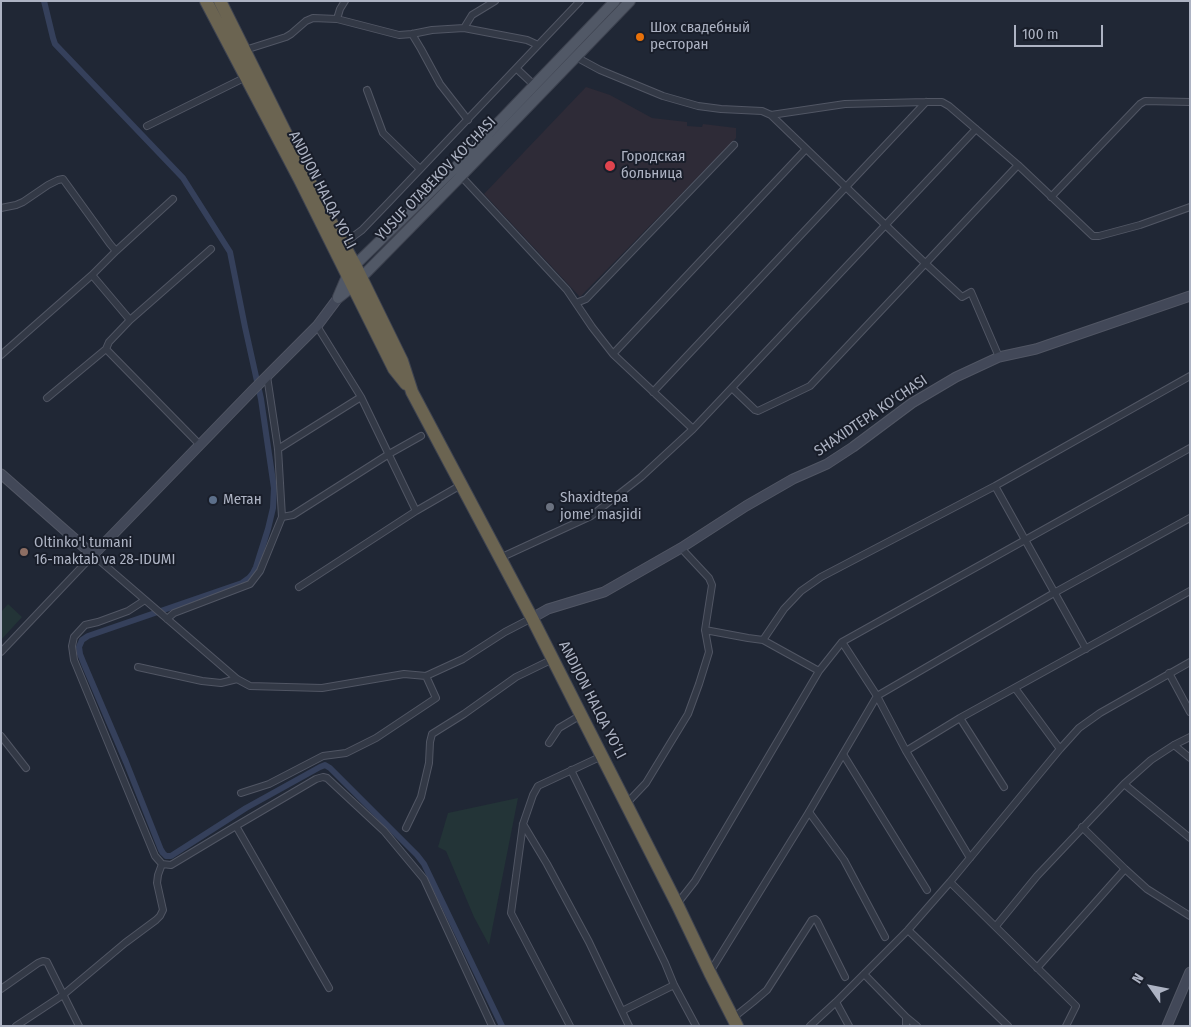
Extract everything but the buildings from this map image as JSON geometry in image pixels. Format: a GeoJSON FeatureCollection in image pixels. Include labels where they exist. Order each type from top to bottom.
{"type":"FeatureCollection","features":[{"type":"Feature","properties":{"kind":"highway","name":"ANDIJON HALQA YO‘LI"},"geometry":{"type":"LineString","coordinates":[[206,1],[354,276],[402,361],[412,392],[532,618],[735,1022]]}},
{"type":"Feature","properties":{"kind":"highway","name":"ANDIJON HALQA YO‘LI"},"geometry":{"type":"LineString","coordinates":[[220,1],[342,244],[354,276]]}},
{"type":"Feature","properties":{"kind":"main road","name":"YUSUF OTABEKOV KO'CHASI"},"geometry":{"type":"LineString","coordinates":[[354,276],[461,176],[630,1]]}},
{"type":"Feature","properties":{"kind":"main road","name":"YUSUF OTABEKOV KO'CHASI"},"geometry":{"type":"LineString","coordinates":[[338,298],[354,276],[612,2]]}},
{"type":"Feature","properties":{"kind":"street"},"geometry":{"type":"LineString","coordinates":[[336,19],[345,1]]}},
{"type":"Feature","properties":{"kind":"street"},"geometry":{"type":"LineString","coordinates":[[464,28],[472,15],[494,1]]}},
{"type":"Feature","properties":{"kind":"street"},"geometry":{"type":"LineString","coordinates":[[342,244],[362,230],[580,1]]}},
{"type":"Feature","properties":{"kind":"street"},"geometry":{"type":"LineString","coordinates":[[245,50],[286,37],[309,19],[336,19],[399,35],[464,28],[527,40],[538,46]]}},
{"type":"Feature","properties":{"kind":"street"},"geometry":{"type":"LineString","coordinates":[[412,34],[440,84],[468,120]]}},
{"type":"Feature","properties":{"kind":"street"},"geometry":{"type":"LineString","coordinates":[[576,57],[600,70],[663,96],[698,106],[762,112],[771,116],[962,297],[971,292],[999,357]]}},
{"type":"Feature","properties":{"kind":"street"},"geometry":{"type":"LineString","coordinates":[[517,68],[534,85]]}},
{"type":"Feature","properties":{"kind":"street"},"geometry":{"type":"LineString","coordinates":[[147,126],[246,76]]}},
{"type":"Feature","properties":{"kind":"street"},"geometry":{"type":"LineString","coordinates":[[367,90],[384,133],[420,169]]}},
{"type":"Feature","properties":{"kind":"street"},"geometry":{"type":"LineString","coordinates":[[1051,197],[1140,104],[1145,101],[1190,102]]}},
{"type":"Feature","properties":{"kind":"street"},"geometry":{"type":"LineString","coordinates":[[771,116],[845,104],[926,102],[946,104],[1018,165],[1093,236],[1140,225],[1190,207]]}},
{"type":"Feature","properties":{"kind":"street"},"geometry":{"type":"LineString","coordinates":[[653,392],[926,102]]}},
{"type":"Feature","properties":{"kind":"street"},"geometry":{"type":"LineString","coordinates":[[500,558],[591,516],[641,476],[693,429],[886,226],[976,128]]}},
{"type":"Feature","properties":{"kind":"street"},"geometry":{"type":"LineString","coordinates":[[576,303],[586,299],[734,145]]}},
{"type":"Feature","properties":{"kind":"street"},"geometry":{"type":"LineString","coordinates":[[613,354],[806,149]]}},
{"type":"Feature","properties":{"kind":"street"},"geometry":{"type":"LineString","coordinates":[[732,388],[758,411],[810,386],[1018,165]]}},
{"type":"Feature","properties":{"kind":"street"},"geometry":{"type":"LineString","coordinates":[[461,176],[566,290],[613,354],[693,429]]}},
{"type":"Feature","properties":{"kind":"street"},"geometry":{"type":"LineString","coordinates":[[1,208],[16,205],[48,185],[63,179],[116,251]]}},
{"type":"Feature","properties":{"kind":"street"},"geometry":{"type":"LineString","coordinates":[[1,355],[92,275],[173,198]]}},
{"type":"Feature","properties":{"kind":"street"},"geometry":{"type":"LineString","coordinates":[[47,398],[106,349],[109,342],[130,320],[211,249]]}},
{"type":"Feature","properties":{"kind":"street"},"geometry":{"type":"LineString","coordinates":[[92,275],[130,320]]}},
{"type":"Feature","properties":{"kind":"street"},"geometry":{"type":"LineString","coordinates":[[1,652],[317,326],[338,298]]}},
{"type":"Feature","properties":{"kind":"street","name":"SHAXIDTEPA KO'CHASI"},"geometry":{"type":"LineString","coordinates":[[532,618],[548,610],[604,592],[682,548],[746,506],[793,479],[827,464],[912,403],[956,377],[999,357],[1036,349],[1189,298]]}},
{"type":"Feature","properties":{"kind":"street"},"geometry":{"type":"LineString","coordinates":[[317,326],[360,397],[416,511]]}},
{"type":"Feature","properties":{"kind":"street"},"geometry":{"type":"LineString","coordinates":[[106,349],[200,445]]}},
{"type":"Feature","properties":{"kind":"street"},"geometry":{"type":"LineString","coordinates":[[763,640],[784,609],[801,591],[822,577],[995,486],[1190,376]]}},
{"type":"Feature","properties":{"kind":"street"},"geometry":{"type":"LineString","coordinates":[[165,618],[250,584],[260,571],[282,517],[278,449],[266,378]]}},
{"type":"Feature","properties":{"kind":"street"},"geometry":{"type":"LineString","coordinates":[[278,449],[360,397]]}},
{"type":"Feature","properties":{"kind":"street"},"geometry":{"type":"LineString","coordinates":[[282,517],[293,515],[388,454],[421,436]]}},
{"type":"Feature","properties":{"kind":"street"},"geometry":{"type":"LineString","coordinates":[[677,904],[696,881],[819,671],[842,642],[1190,448]]}},
{"type":"Feature","properties":{"kind":"street"},"geometry":{"type":"LineString","coordinates":[[1,474],[165,618],[238,679],[250,686],[322,688],[377,677],[404,674],[426,676],[463,659],[505,632],[532,618]]}},
{"type":"Feature","properties":{"kind":"street"},"geometry":{"type":"LineString","coordinates":[[299,587],[416,511],[461,485]]}},
{"type":"Feature","properties":{"kind":"street"},"geometry":{"type":"LineString","coordinates":[[995,486],[1086,649]]}},
{"type":"Feature","properties":{"kind":"street"},"geometry":{"type":"LineString","coordinates":[[710,973],[844,754],[877,696],[1054,593],[1190,518]]}},
{"type":"Feature","properties":{"kind":"street"},"geometry":{"type":"LineString","coordinates":[[626,804],[646,783],[688,714],[700,684],[709,652],[705,630],[712,585],[709,578],[682,548]]}},
{"type":"Feature","properties":{"kind":"street"},"geometry":{"type":"LineString","coordinates":[[906,750],[960,718],[1190,591]]}},
{"type":"Feature","properties":{"kind":"street"},"geometry":{"type":"LineString","coordinates":[[147,601],[128,611],[85,625],[74,637],[72,646],[74,660],[155,856],[162,864],[171,865],[316,779],[327,778],[384,831],[424,879],[492,1026]]}},
{"type":"Feature","properties":{"kind":"street"},"geometry":{"type":"LineString","coordinates":[[705,630],[763,640],[819,671]]}},
{"type":"Feature","properties":{"kind":"street"},"geometry":{"type":"LineString","coordinates":[[842,642],[877,696],[906,750],[970,858]]}},
{"type":"Feature","properties":{"kind":"street"},"geometry":{"type":"LineString","coordinates":[[406,828],[421,797],[429,762],[432,734],[516,677],[553,659]]}},
{"type":"Feature","properties":{"kind":"street"},"geometry":{"type":"LineString","coordinates":[[810,1026],[908,930],[1079,728],[1100,713],[1190,662]]}},
{"type":"Feature","properties":{"kind":"street"},"geometry":{"type":"LineString","coordinates":[[138,667],[202,681],[221,683],[238,679]]}},
{"type":"Feature","properties":{"kind":"street"},"geometry":{"type":"LineString","coordinates":[[1168,673],[1190,712]]}},
{"type":"Feature","properties":{"kind":"street"},"geometry":{"type":"LineString","coordinates":[[241,793],[269,784],[323,756],[346,753],[376,738],[436,698],[426,676]]}},
{"type":"Feature","properties":{"kind":"street"},"geometry":{"type":"LineString","coordinates":[[1015,688],[1060,749]]}},
{"type":"Feature","properties":{"kind":"street"},"geometry":{"type":"LineString","coordinates":[[548,742],[559,728],[581,714]]}},
{"type":"Feature","properties":{"kind":"street"},"geometry":{"type":"LineString","coordinates":[[960,718],[1004,787]]}},
{"type":"Feature","properties":{"kind":"street"},"geometry":{"type":"LineString","coordinates":[[1,736],[26,768]]}},
{"type":"Feature","properties":{"kind":"street"},"geometry":{"type":"LineString","coordinates":[[996,926],[1037,876],[1124,784],[1151,760],[1190,737]]}},
{"type":"Feature","properties":{"kind":"street"},"geometry":{"type":"LineString","coordinates":[[1174,745],[1190,758]]}},
{"type":"Feature","properties":{"kind":"street"},"geometry":{"type":"LineString","coordinates":[[844,754],[927,890]]}},
{"type":"Feature","properties":{"kind":"street"},"geometry":{"type":"LineString","coordinates":[[570,1026],[511,912],[523,824],[538,786],[602,756]]}},
{"type":"Feature","properties":{"kind":"street"},"geometry":{"type":"LineString","coordinates":[[570,770],[674,985],[696,1026]]}},
{"type":"Feature","properties":{"kind":"street"},"geometry":{"type":"LineString","coordinates":[[1124,784],[1190,838]]}},
{"type":"Feature","properties":{"kind":"street"},"geometry":{"type":"LineString","coordinates":[[809,812],[844,860],[885,937]]}},
{"type":"Feature","properties":{"kind":"street"},"geometry":{"type":"LineString","coordinates":[[523,824],[584,933],[629,1026]]}},
{"type":"Feature","properties":{"kind":"street"},"geometry":{"type":"LineString","coordinates":[[236,826],[329,988]]}},
{"type":"Feature","properties":{"kind":"street"},"geometry":{"type":"LineString","coordinates":[[1082,827],[1147,889],[1190,916]]}},
{"type":"Feature","properties":{"kind":"street"},"geometry":{"type":"LineString","coordinates":[[16,1026],[64,995],[160,916],[163,910],[157,883],[162,864]]}},
{"type":"Feature","properties":{"kind":"street"},"geometry":{"type":"LineString","coordinates":[[1037,968],[1125,869]]}},
{"type":"Feature","properties":{"kind":"street"},"geometry":{"type":"LineString","coordinates":[[950,882],[1076,1006],[1066,1026]]}},
{"type":"Feature","properties":{"kind":"street"},"geometry":{"type":"LineString","coordinates":[[735,1022],[767,990],[812,920],[815,919],[817,921],[845,977]]}},
{"type":"Feature","properties":{"kind":"street"},"geometry":{"type":"LineString","coordinates":[[908,930],[1008,1026]]}},
{"type":"Feature","properties":{"kind":"street"},"geometry":{"type":"LineString","coordinates":[[1,989],[38,963],[46,962],[79,1026]]}},
{"type":"Feature","properties":{"kind":"street"},"geometry":{"type":"LineString","coordinates":[[1166,1026],[1190,972]]}},
{"type":"Feature","properties":{"kind":"street"},"geometry":{"type":"LineString","coordinates":[[864,974],[917,1026]]}},
{"type":"Feature","properties":{"kind":"street"},"geometry":{"type":"LineString","coordinates":[[622,1011],[674,985]]}},
{"type":"Feature","properties":{"kind":"street"},"geometry":{"type":"LineString","coordinates":[[836,1002],[849,1026]]}},
{"type":"Feature","properties":{"kind":"street"},"geometry":{"type":"LineString","coordinates":[[906,1017],[906,1026]]}},
{"type":"Feature","properties":{"kind":"shaded area","name":"Городская больница"},"geometry":{"type":"Polygon","coordinates":[[[586,87],[610,95],[652,118],[687,122],[687,126],[702,127],[703,124],[736,128],[736,138],[580,297],[484,194],[586,87]]]}},
{"type":"Feature","properties":{"kind":"shaded area"},"geometry":{"type":"Polygon","coordinates":[[[8,604],[22,617],[1,640],[1,612],[8,604]]]}},
{"type":"Feature","properties":{"kind":"shaded area"},"geometry":{"type":"Polygon","coordinates":[[[518,798],[489,945],[474,917],[446,851],[438,847],[448,813],[518,798]]]}},
{"type":"Feature","properties":{"kind":"waterway"},"geometry":{"type":"LineString","coordinates":[[44,1],[55,44],[183,178],[230,252],[261,399],[274,488],[273,508],[268,529],[256,567],[249,578],[242,583],[88,636],[82,640],[79,647],[84,664],[161,850],[166,856],[171,856],[246,808],[325,765],[424,864],[502,1026]]}},
{"type":"Feature","properties":{"kind":"place","name":"Шох свадебный ресторан"},"geometry":{"type":"Point","coordinates":[640,37]}},
{"type":"Feature","properties":{"kind":"place","name":"Городская больница"},"geometry":{"type":"Point","coordinates":[610,166]}},
{"type":"Feature","properties":{"kind":"place","name":"Метан"},"geometry":{"type":"Point","coordinates":[213,500]}},
{"type":"Feature","properties":{"kind":"place","name":"Shaxidtepa jome' masjidi"},"geometry":{"type":"Point","coordinates":[550,507]}},
{"type":"Feature","properties":{"kind":"place","name":"Oltinko'l tumani 16-maktab va 28-IDUMI"},"geometry":{"type":"Point","coordinates":[24,552]}}]}
